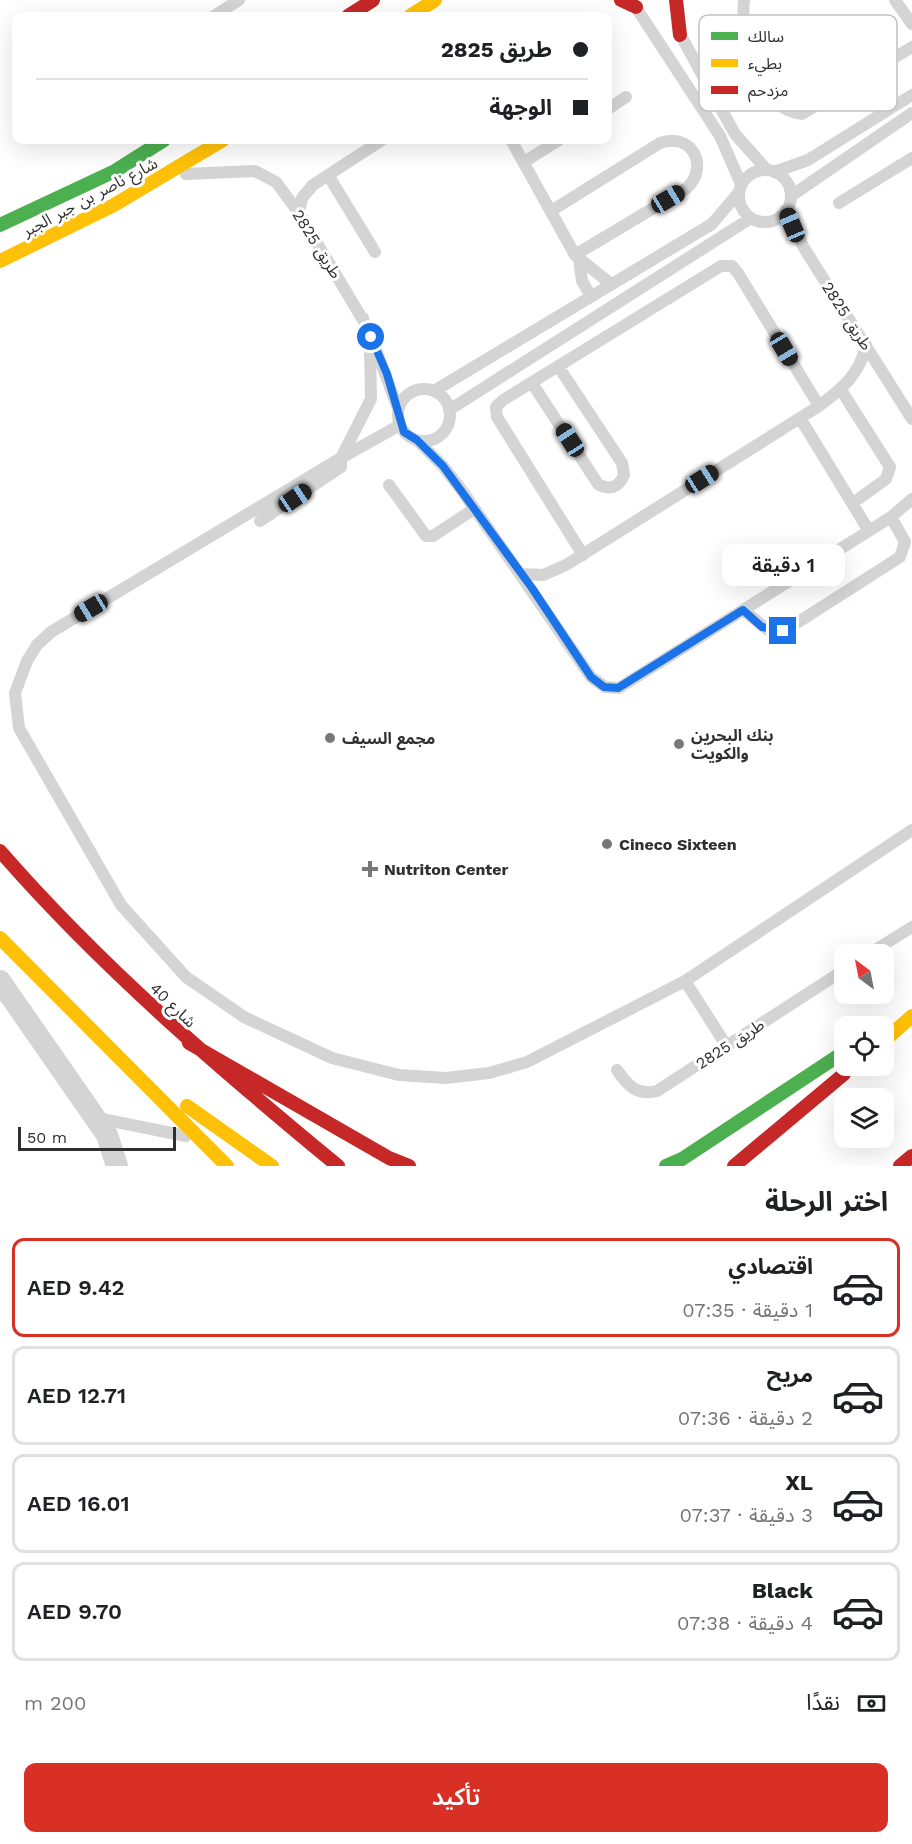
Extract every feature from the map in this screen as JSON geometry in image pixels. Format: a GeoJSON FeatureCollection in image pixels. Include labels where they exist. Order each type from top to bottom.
{"type":"FeatureCollection","features":[{"type":"Feature","properties":{"kind":"main road"},"geometry":{"type":"LineString","coordinates":[[354,12],[373,0]]}},
{"type":"Feature","properties":{"kind":"main road"},"geometry":{"type":"LineString","coordinates":[[417,12],[437,0]]}},
{"type":"Feature","properties":{"kind":"main road"},"geometry":{"type":"LineString","coordinates":[[621,0],[634,3]]}},
{"type":"Feature","properties":{"kind":"main road"},"geometry":{"type":"LineString","coordinates":[[671,4],[680,35]]}},
{"type":"Feature","properties":{"kind":"main road","name":"شارع ناصر بن جبر الجبر"},"geometry":{"type":"LineString","coordinates":[[0,225],[116,171],[158,144]]}},
{"type":"Feature","properties":{"kind":"main road","name":"شارع ناصر بن جبر الجبر"},"geometry":{"type":"LineString","coordinates":[[0,261],[57,236],[170,174],[217,144]]}},
{"type":"Feature","properties":{"kind":"main road","name":"شارع 40"},"geometry":{"type":"LineString","coordinates":[[0,851],[45,905],[189,1042],[338,1166]]}},
{"type":"Feature","properties":{"kind":"main road"},"geometry":{"type":"LineString","coordinates":[[0,938],[136,1072],[227,1166]]}},
{"type":"Feature","properties":{"kind":"main road"},"geometry":{"type":"LineString","coordinates":[[894,1020],[912,1008]]}},
{"type":"Feature","properties":{"kind":"main road"},"geometry":{"type":"LineString","coordinates":[[894,1032],[912,1016]]}},
{"type":"Feature","properties":{"kind":"main road"},"geometry":{"type":"LineString","coordinates":[[189,1042],[389,1158],[409,1166]]}},
{"type":"Feature","properties":{"kind":"main road"},"geometry":{"type":"LineString","coordinates":[[666,1166],[682,1159],[834,1059]]}},
{"type":"Feature","properties":{"kind":"main road"},"geometry":{"type":"LineString","coordinates":[[136,1072],[272,1166]]}},
{"type":"Feature","properties":{"kind":"main road"},"geometry":{"type":"LineString","coordinates":[[734,1166],[843,1076]]}},
{"type":"Feature","properties":{"kind":"main road"},"geometry":{"type":"LineString","coordinates":[[751,1166],[845,1076]]}},
{"type":"Feature","properties":{"kind":"main road"},"geometry":{"type":"LineString","coordinates":[[900,1166],[912,1155]]}},
{"type":"Feature","properties":{"kind":"street"},"geometry":{"type":"LineString","coordinates":[[0,981],[107,1135],[117,1166]]}},
{"type":"Feature","properties":{"kind":"lane"},"geometry":{"type":"LineString","coordinates":[[219,12],[238,0]]}},
{"type":"Feature","properties":{"kind":"lane"},"geometry":{"type":"LineString","coordinates":[[744,0],[744,15]]}},
{"type":"Feature","properties":{"kind":"lane"},"geometry":{"type":"LineString","coordinates":[[895,0],[912,24]]}},
{"type":"Feature","properties":{"kind":"lane"},"geometry":{"type":"LineString","coordinates":[[634,3],[699,104]]}},
{"type":"Feature","properties":{"kind":"lane"},"geometry":{"type":"LineString","coordinates":[[680,35],[699,69]]}},
{"type":"Feature","properties":{"kind":"lane"},"geometry":{"type":"LineString","coordinates":[[897,56],[912,47]]}},
{"type":"Feature","properties":{"kind":"lane"},"geometry":{"type":"LineString","coordinates":[[897,104],[912,95]]}},
{"type":"Feature","properties":{"kind":"lane"},"geometry":{"type":"LineString","coordinates":[[612,106],[626,97]]}},
{"type":"Feature","properties":{"kind":"lane"},"geometry":{"type":"LineString","coordinates":[[704,111],[720,136],[740,188],[741,206],[751,218],[759,221],[774,220],[786,210],[791,196],[912,113]]}},
{"type":"Feature","properties":{"kind":"lane"},"geometry":{"type":"LineString","coordinates":[[722,111],[735,134],[771,171],[786,181],[791,196]]}},
{"type":"Feature","properties":{"kind":"lane"},"geometry":{"type":"LineString","coordinates":[[788,111],[802,114],[807,111]]}},
{"type":"Feature","properties":{"kind":"lane"},"geometry":{"type":"LineString","coordinates":[[434,391],[712,224],[752,173],[771,171],[808,160],[886,111]]}},
{"type":"Feature","properties":{"kind":"lane"},"geometry":{"type":"LineString","coordinates":[[551,211],[660,143],[675,140],[682,142],[694,152],[698,168],[693,182],[687,188],[577,257]]}},
{"type":"Feature","properties":{"kind":"lane"},"geometry":{"type":"LineString","coordinates":[[299,213],[306,192],[376,144]]}},
{"type":"Feature","properties":{"kind":"lane"},"geometry":{"type":"LineString","coordinates":[[513,144],[577,257],[582,280],[591,296]]}},
{"type":"Feature","properties":{"kind":"lane"},"geometry":{"type":"LineString","coordinates":[[524,162],[553,144]]}},
{"type":"Feature","properties":{"kind":"lane"},"geometry":{"type":"LineString","coordinates":[[839,204],[912,158]]}},
{"type":"Feature","properties":{"kind":"lane","name":"طريق 2825"},"geometry":{"type":"LineString","coordinates":[[170,174],[255,171],[276,182],[299,213],[363,318],[398,409],[400,425]]}},
{"type":"Feature","properties":{"kind":"lane"},"geometry":{"type":"LineString","coordinates":[[328,175],[375,252]]}},
{"type":"Feature","properties":{"kind":"lane","name":"طريق 2825"},"geometry":{"type":"LineString","coordinates":[[786,210],[804,248],[912,419]]}},
{"type":"Feature","properties":{"kind":"lane"},"geometry":{"type":"LineString","coordinates":[[449,410],[751,218]]}},
{"type":"Feature","properties":{"kind":"lane"},"geometry":{"type":"LineString","coordinates":[[577,257],[611,284]]}},
{"type":"Feature","properties":{"kind":"lane"},"geometry":{"type":"LineString","coordinates":[[584,555],[497,417],[496,407],[502,400],[721,266],[732,266],[819,406]]}},
{"type":"Feature","properties":{"kind":"lane"},"geometry":{"type":"LineString","coordinates":[[260,521],[341,467],[341,458],[371,399],[370,350],[363,318]]}},
{"type":"Feature","properties":{"kind":"lane"},"geometry":{"type":"LineString","coordinates":[[522,574],[550,574],[584,555],[819,406],[841,390],[857,372],[866,345]]}},
{"type":"Feature","properties":{"kind":"lane"},"geometry":{"type":"LineString","coordinates":[[532,383],[598,484],[610,488],[617,486],[624,476],[622,463],[558,366]]}},
{"type":"Feature","properties":{"kind":"lane"},"geometry":{"type":"LineString","coordinates":[[398,409],[412,392],[419,389],[434,391],[446,402],[449,410],[447,427],[442,434],[435,439],[417,440]]}},
{"type":"Feature","properties":{"kind":"lane"},"geometry":{"type":"LineString","coordinates":[[841,390],[890,467],[886,479],[853,502]]}},
{"type":"Feature","properties":{"kind":"lane"},"geometry":{"type":"LineString","coordinates":[[800,418],[869,531]]}},
{"type":"Feature","properties":{"kind":"lane"},"geometry":{"type":"LineString","coordinates":[[912,499],[891,517],[618,688],[604,687],[591,677],[522,574],[443,466],[400,425],[51,632],[37,645],[27,661],[15,693],[19,728],[121,905],[186,976],[244,1017],[332,1058],[399,1075],[446,1078],[489,1073],[527,1062],[685,981],[912,830]]}},
{"type":"Feature","properties":{"kind":"lane"},"geometry":{"type":"LineString","coordinates":[[389,484],[426,536],[433,536],[474,509]]}},
{"type":"Feature","properties":{"kind":"lane"},"geometry":{"type":"LineString","coordinates":[[743,610],[768,630],[789,628],[900,557],[905,542],[891,517]]}},
{"type":"Feature","properties":{"kind":"lane"},"geometry":{"type":"LineString","coordinates":[[885,944],[912,927]]}},
{"type":"Feature","properties":{"kind":"lane","name":"طريق 2825"},"geometry":{"type":"LineString","coordinates":[[617,1070],[633,1089],[641,1092],[657,1091],[834,976]]}},
{"type":"Feature","properties":{"kind":"lane"},"geometry":{"type":"LineString","coordinates":[[685,981],[726,1046]]}},
{"type":"Feature","properties":{"kind":"lane"},"geometry":{"type":"LineString","coordinates":[[96,1118],[200,1139]]}},
{"type":"Feature","properties":{"kind":"traffic: fast"},"geometry":{"type":"LineString","coordinates":[[0,225],[115,171],[158,144]]}},
{"type":"Feature","properties":{"kind":"traffic: fast"},"geometry":{"type":"LineString","coordinates":[[666,1166],[682,1159],[834,1059]]}},
{"type":"Feature","properties":{"kind":"traffic: slow"},"geometry":{"type":"LineString","coordinates":[[416,12],[435,0]]}},
{"type":"Feature","properties":{"kind":"traffic: slow"},"geometry":{"type":"LineString","coordinates":[[0,261],[114,205],[216,144]]}},
{"type":"Feature","properties":{"kind":"traffic: slow"},"geometry":{"type":"LineString","coordinates":[[0,938],[227,1166]]}},
{"type":"Feature","properties":{"kind":"traffic: slow"},"geometry":{"type":"LineString","coordinates":[[894,1032],[912,1016]]}},
{"type":"Feature","properties":{"kind":"traffic: slow"},"geometry":{"type":"LineString","coordinates":[[187,1106],[272,1166]]}},
{"type":"Feature","properties":{"kind":"traffic: jam"},"geometry":{"type":"LineString","coordinates":[[354,12],[373,0]]}},
{"type":"Feature","properties":{"kind":"traffic: jam"},"geometry":{"type":"LineString","coordinates":[[621,0],[636,7]]}},
{"type":"Feature","properties":{"kind":"traffic: jam"},"geometry":{"type":"LineString","coordinates":[[676,0],[680,35]]}},
{"type":"Feature","properties":{"kind":"traffic: jam"},"geometry":{"type":"LineString","coordinates":[[0,851],[79,936],[120,976],[205,1054],[338,1166]]}},
{"type":"Feature","properties":{"kind":"traffic: jam"},"geometry":{"type":"LineString","coordinates":[[189,1043],[389,1158],[409,1166]]}},
{"type":"Feature","properties":{"kind":"traffic: jam"},"geometry":{"type":"LineString","coordinates":[[734,1166],[842,1076]]}},
{"type":"Feature","properties":{"kind":"traffic: jam"},"geometry":{"type":"LineString","coordinates":[[900,1166],[912,1156]]}},
{"type":"Feature","properties":{"kind":"place","name":"مجمع السيف"},"geometry":{"type":"Point","coordinates":[330,738]}},
{"type":"Feature","properties":{"kind":"place","name":"بنك البحرين والكويت"},"geometry":{"type":"Point","coordinates":[679,744]}},
{"type":"Feature","properties":{"kind":"place","name":"Cineco Sixteen"},"geometry":{"type":"Point","coordinates":[607,844]}},
{"type":"Feature","properties":{"kind":"place","name":"Nutriton Center"},"geometry":{"type":"Point","coordinates":[370,869]}},
{"type":"Feature","properties":{"kind":"route"},"geometry":{"type":"LineString","coordinates":[[371,337],[387,374],[398,409],[400,425],[404,432],[417,440],[443,466],[532,588],[591,677],[604,687],[618,688],[743,610],[762,627],[776,632],[783,631]]}}]}
